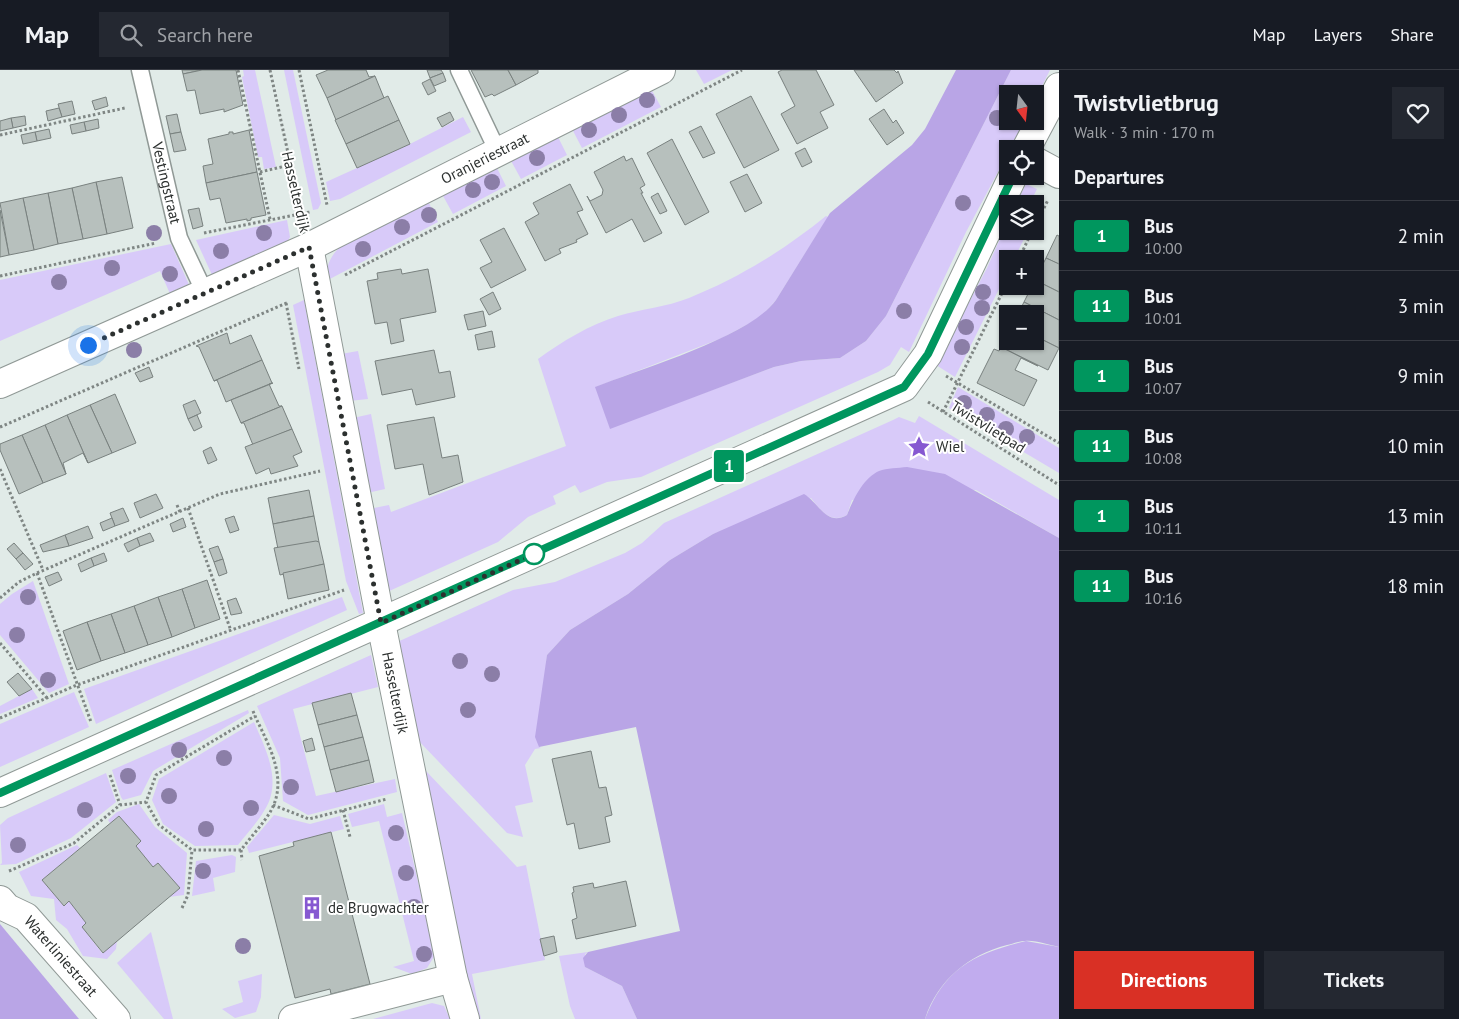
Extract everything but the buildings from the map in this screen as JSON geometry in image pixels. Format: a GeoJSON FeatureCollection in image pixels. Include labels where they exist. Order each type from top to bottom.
{"type":"FeatureCollection","features":[{"type":"Feature","properties":{"kind":"street","name":"Oranjeriestraat"},"geometry":{"type":"LineString","coordinates":[[309,247],[661,70]]}},
{"type":"Feature","properties":{"kind":"street"},"geometry":{"type":"LineString","coordinates":[[1031,140],[1059,87]]}},
{"type":"Feature","properties":{"kind":"street"},"geometry":{"type":"LineString","coordinates":[[1044,166],[1059,174]]}},
{"type":"Feature","properties":{"kind":"street"},"geometry":{"type":"LineString","coordinates":[[0,793],[904,387],[928,354],[1009,185]]}},
{"type":"Feature","properties":{"kind":"street","name":"Hasselterdijk"},"geometry":{"type":"LineString","coordinates":[[309,247],[381,623],[453,978],[465,1019]]}},
{"type":"Feature","properties":{"kind":"street"},"geometry":{"type":"LineString","coordinates":[[0,384],[309,247]]}},
{"type":"Feature","properties":{"kind":"street","name":"Waterliniestraat"},"geometry":{"type":"LineString","coordinates":[[0,900],[6,908],[26,917],[116,1019]]}},
{"type":"Feature","properties":{"kind":"street"},"geometry":{"type":"LineString","coordinates":[[293,1019],[453,978]]}},
{"type":"Feature","properties":{"kind":"lane","name":"Vestingstraat"},"geometry":{"type":"LineString","coordinates":[[140,70],[180,238],[205,294]]}},
{"type":"Feature","properties":{"kind":"lane"},"geometry":{"type":"LineString","coordinates":[[459,70],[498,152]]}},
{"type":"Feature","properties":{"kind":"path","name":"Hasselterdijk"},"geometry":{"type":"LineString","coordinates":[[238,70],[270,219]]}},
{"type":"Feature","properties":{"kind":"path","name":"Hasselterdijk"},"geometry":{"type":"LineString","coordinates":[[270,70],[309,247]]}},
{"type":"Feature","properties":{"kind":"path","name":"Hasselterdijk"},"geometry":{"type":"LineString","coordinates":[[299,70],[328,208]]}},
{"type":"Feature","properties":{"kind":"path"},"geometry":{"type":"LineString","coordinates":[[0,427],[317,290],[742,70]]}},
{"type":"Feature","properties":{"kind":"path"},"geometry":{"type":"LineString","coordinates":[[0,135],[147,103]]}},
{"type":"Feature","properties":{"kind":"path"},"geometry":{"type":"LineString","coordinates":[[260,172],[290,165]]}},
{"type":"Feature","properties":{"kind":"path"},"geometry":{"type":"LineString","coordinates":[[943,412],[1001,295]]}},
{"type":"Feature","properties":{"kind":"path"},"geometry":{"type":"LineString","coordinates":[[922,363],[958,382],[1059,443]]}},
{"type":"Feature","properties":{"kind":"path","name":"Twistvlietpad"},"geometry":{"type":"LineString","coordinates":[[904,387],[1059,485]]}},
{"type":"Feature","properties":{"kind":"path"},"geometry":{"type":"LineString","coordinates":[[0,469],[44,570]]}},
{"type":"Feature","properties":{"kind":"path"},"geometry":{"type":"LineString","coordinates":[[0,598],[19,582],[37,572],[220,494],[320,470]]}},
{"type":"Feature","properties":{"kind":"path"},"geometry":{"type":"LineString","coordinates":[[177,505],[180,512]]}},
{"type":"Feature","properties":{"kind":"path"},"geometry":{"type":"LineString","coordinates":[[188,508],[230,630]]}},
{"type":"Feature","properties":{"kind":"path"},"geometry":{"type":"LineString","coordinates":[[37,572],[90,721]]}},
{"type":"Feature","properties":{"kind":"path"},"geometry":{"type":"LineString","coordinates":[[0,718],[77,685],[344,590]]}},
{"type":"Feature","properties":{"kind":"path"},"geometry":{"type":"LineString","coordinates":[[0,643],[47,698]]}},
{"type":"Feature","properties":{"kind":"path"},"geometry":{"type":"LineString","coordinates":[[240,686],[275,759],[279,790],[270,812],[241,850],[242,860]]}},
{"type":"Feature","properties":{"kind":"path"},"geometry":{"type":"LineString","coordinates":[[241,850],[192,850],[159,825],[146,802],[156,775],[255,716]]}},
{"type":"Feature","properties":{"kind":"path"},"geometry":{"type":"LineString","coordinates":[[110,777],[120,804]]}},
{"type":"Feature","properties":{"kind":"path"},"geometry":{"type":"LineString","coordinates":[[273,805],[309,819],[416,792]]}},
{"type":"Feature","properties":{"kind":"path"},"geometry":{"type":"LineString","coordinates":[[0,875],[74,843],[120,804],[146,802]]}},
{"type":"Feature","properties":{"kind":"path"},"geometry":{"type":"LineString","coordinates":[[343,810],[350,837]]}},
{"type":"Feature","properties":{"kind":"path"},"geometry":{"type":"LineString","coordinates":[[182,908],[188,895],[192,850]]}},
{"type":"Feature","properties":{"kind":"shaded area"},"geometry":{"type":"Polygon","coordinates":[[[243,70],[255,70],[276,167],[264,169],[262,157],[258,157],[242,77],[244,76],[243,70]]]}},
{"type":"Feature","properties":{"kind":"shaded area"},"geometry":{"type":"Polygon","coordinates":[[[284,70],[293,70],[321,203],[318,209],[313,210],[284,70]]]}},
{"type":"Feature","properties":{"kind":"shaded area"},"geometry":{"type":"Polygon","coordinates":[[[696,70],[732,70],[704,84],[696,70]]]}},
{"type":"Feature","properties":{"kind":"shaded area"},"geometry":{"type":"Polygon","coordinates":[[[956,70],[1011,70],[1003,85],[999,85],[999,94],[886,316],[866,341],[840,358],[801,361],[774,367],[610,429],[595,387],[693,351],[743,327],[763,314],[776,300],[830,213],[912,145],[925,129],[956,70]]]}},
{"type":"Feature","properties":{"kind":"shaded area"},"geometry":{"type":"Polygon","coordinates":[[[1011,70],[1050,70],[1042,85],[1003,85],[1011,70]]]}},
{"type":"Feature","properties":{"kind":"shaded area"},"geometry":{"type":"Polygon","coordinates":[[[650,87],[661,107],[582,148],[571,127],[650,87]]]}},
{"type":"Feature","properties":{"kind":"shaded area"},"geometry":{"type":"Polygon","coordinates":[[[999,94],[999,130],[1020,130],[1015,140],[999,140],[999,170],[966,232],[909,352],[901,347],[890,365],[878,372],[641,477],[607,482],[580,493],[575,485],[553,496],[556,504],[528,517],[498,542],[387,592],[369,509],[389,505],[391,512],[566,446],[538,359],[567,340],[607,320],[672,304],[726,282],[761,262],[826,216],[828,217],[776,300],[761,317],[722,338],[596,387],[610,428],[774,367],[801,361],[840,358],[866,341],[886,316],[999,94]]]}},
{"type":"Feature","properties":{"kind":"shaded area"},"geometry":{"type":"Polygon","coordinates":[[[463,117],[471,132],[340,199],[330,201],[326,182],[410,144],[463,117]]]}},
{"type":"Feature","properties":{"kind":"shaded area"},"geometry":{"type":"Polygon","coordinates":[[[557,135],[567,155],[521,179],[510,159],[557,135]]]}},
{"type":"Feature","properties":{"kind":"shaded area"},"geometry":{"type":"Polygon","coordinates":[[[496,166],[506,186],[453,214],[442,194],[496,166]]]}},
{"type":"Feature","properties":{"kind":"shaded area"},"geometry":{"type":"Polygon","coordinates":[[[1026,185],[1037,189],[1034,195],[1020,195],[1026,185]]]}},
{"type":"Feature","properties":{"kind":"shaded area"},"geometry":{"type":"Polygon","coordinates":[[[428,201],[438,222],[326,281],[329,262],[341,246],[428,201]]]}},
{"type":"Feature","properties":{"kind":"shaded area"},"geometry":{"type":"Polygon","coordinates":[[[287,220],[290,237],[286,244],[213,277],[196,240],[287,220]]]}},
{"type":"Feature","properties":{"kind":"shaded area"},"geometry":{"type":"Polygon","coordinates":[[[999,240],[1024,240],[1018,250],[999,250],[999,289],[955,377],[936,365],[987,268],[999,240]]]}},
{"type":"Feature","properties":{"kind":"shaded area"},"geometry":{"type":"Polygon","coordinates":[[[171,244],[190,287],[171,296],[160,271],[0,341],[0,280],[171,244]]]}},
{"type":"Feature","properties":{"kind":"shaded area"},"geometry":{"type":"Polygon","coordinates":[[[304,300],[363,613],[359,614],[346,581],[293,305],[304,300]]]}},
{"type":"Feature","properties":{"kind":"shaded area"},"geometry":{"type":"Polygon","coordinates":[[[358,351],[368,399],[349,401],[341,354],[358,351]]]}},
{"type":"Feature","properties":{"kind":"shaded area"},"geometry":{"type":"Polygon","coordinates":[[[958,387],[1059,448],[1059,473],[949,408],[958,387]]]}},
{"type":"Feature","properties":{"kind":"shaded area"},"geometry":{"type":"Polygon","coordinates":[[[371,414],[385,489],[367,493],[353,418],[371,414]]]}},
{"type":"Feature","properties":{"kind":"shaded area"},"geometry":{"type":"Polygon","coordinates":[[[919,416],[1059,500],[1059,538],[976,490],[852,500],[847,515],[836,518],[827,515],[811,498],[713,534],[670,560],[628,594],[570,630],[547,655],[539,747],[541,748],[535,749],[525,765],[533,802],[515,806],[523,837],[507,833],[415,737],[395,643],[513,590],[555,582],[625,553],[642,543],[664,523],[899,417],[915,423],[919,416]]]}},
{"type":"Feature","properties":{"kind":"shaded area"},"geometry":{"type":"Polygon","coordinates":[[[907,467],[945,474],[1059,538],[1059,947],[1023,941],[979,955],[956,971],[946,982],[930,1005],[925,1019],[637,1019],[622,986],[585,967],[583,958],[588,952],[680,931],[636,727],[539,747],[535,737],[547,655],[570,630],[628,594],[670,560],[713,534],[804,494],[829,516],[840,518],[847,515],[859,490],[873,474],[885,469],[907,467]]]}},
{"type":"Feature","properties":{"kind":"shaded area"},"geometry":{"type":"Polygon","coordinates":[[[33,581],[69,684],[49,693],[0,635],[0,604],[33,581]]]}},
{"type":"Feature","properties":{"kind":"shaded area"},"geometry":{"type":"Polygon","coordinates":[[[342,597],[347,610],[96,724],[84,689],[342,597]]]}},
{"type":"Feature","properties":{"kind":"shaded area"},"geometry":{"type":"Polygon","coordinates":[[[371,655],[378,687],[293,709],[316,796],[395,779],[397,792],[308,815],[283,801],[280,758],[257,706],[371,655]]]}},
{"type":"Feature","properties":{"kind":"shaded area"},"geometry":{"type":"Polygon","coordinates":[[[32,689],[38,698],[0,714],[0,706],[32,689]]]}},
{"type":"Feature","properties":{"kind":"shaded area"},"geometry":{"type":"Polygon","coordinates":[[[74,692],[89,727],[0,767],[0,724],[74,692]]]}},
{"type":"Feature","properties":{"kind":"shaded area"},"geometry":{"type":"Polygon","coordinates":[[[248,710],[249,713],[153,771],[141,795],[123,800],[112,770],[248,710]]]}},
{"type":"Feature","properties":{"kind":"shaded area"},"geometry":{"type":"Polygon","coordinates":[[[254,722],[271,766],[272,789],[270,800],[258,820],[238,845],[195,846],[163,824],[152,800],[159,779],[254,722]]]}},
{"type":"Feature","properties":{"kind":"shaded area"},"geometry":{"type":"Polygon","coordinates":[[[426,771],[517,867],[526,865],[545,960],[472,974],[481,1019],[477,1019],[421,772],[426,771]]]}},
{"type":"Feature","properties":{"kind":"shaded area"},"geometry":{"type":"Polygon","coordinates":[[[106,773],[116,802],[71,838],[16,864],[0,865],[2,863],[0,825],[8,818],[106,773]]]}},
{"type":"Feature","properties":{"kind":"shaded area"},"geometry":{"type":"Polygon","coordinates":[[[139,804],[155,827],[187,853],[184,895],[169,897],[179,888],[158,863],[153,867],[136,846],[140,841],[119,816],[110,823],[108,820],[117,812],[139,804]]]}},
{"type":"Feature","properties":{"kind":"shaded area"},"geometry":{"type":"Polygon","coordinates":[[[384,804],[387,817],[402,813],[435,955],[427,968],[412,974],[393,967],[414,961],[379,821],[352,827],[348,814],[384,804]]]}},
{"type":"Feature","properties":{"kind":"shaded area"},"geometry":{"type":"Polygon","coordinates":[[[274,815],[310,824],[340,816],[344,829],[249,853],[247,847],[274,815]]]}},
{"type":"Feature","properties":{"kind":"shaded area"},"geometry":{"type":"Polygon","coordinates":[[[77,845],[80,848],[42,880],[63,905],[69,901],[86,923],[82,927],[102,953],[117,940],[116,949],[107,959],[83,956],[67,929],[56,920],[54,899],[31,896],[19,872],[77,845]]]}},
{"type":"Feature","properties":{"kind":"shaded area"},"geometry":{"type":"Polygon","coordinates":[[[232,855],[236,857],[235,872],[213,878],[215,891],[192,896],[196,861],[232,855]]]}},
{"type":"Feature","properties":{"kind":"shaded area"},"geometry":{"type":"Polygon","coordinates":[[[0,924],[79,1019],[0,1019],[0,924]]]}},
{"type":"Feature","properties":{"kind":"shaded area"},"geometry":{"type":"Polygon","coordinates":[[[151,932],[173,1019],[164,1019],[117,963],[151,932]]]}},
{"type":"Feature","properties":{"kind":"shaded area"},"geometry":{"type":"Polygon","coordinates":[[[1026,941],[1059,947],[1059,1019],[925,1019],[942,987],[964,965],[992,951],[1026,941]]]}},
{"type":"Feature","properties":{"kind":"shaded area"},"geometry":{"type":"Polygon","coordinates":[[[588,952],[585,954],[585,967],[622,986],[637,1019],[575,1019],[570,1006],[559,956],[588,952]]]}},
{"type":"Feature","properties":{"kind":"shaded area"},"geometry":{"type":"Polygon","coordinates":[[[262,974],[261,997],[256,1012],[235,1018],[222,1009],[243,1002],[238,981],[262,974]]]}},
{"type":"Feature","properties":{"kind":"shaded area"},"geometry":{"type":"Polygon","coordinates":[[[432,1003],[444,1006],[450,1019],[373,1019],[432,1003]]]}},
{"type":"Feature","properties":{"kind":"bus line","name":"1"},"geometry":{"type":"LineString","coordinates":[[0,793],[356,635],[904,387],[928,354],[1009,185]]}},
{"type":"Feature","properties":{"kind":"place","name":"Wiel"},"geometry":{"type":"Point","coordinates":[919,447]}},
{"type":"Feature","properties":{"kind":"place","name":"de Brugwachter"},"geometry":{"type":"Point","coordinates":[312,908]}},
{"type":"Feature","properties":{"kind":"route"},"geometry":{"type":"LineString","coordinates":[[88,345],[309,247],[381,623],[534,554]]}}]}
